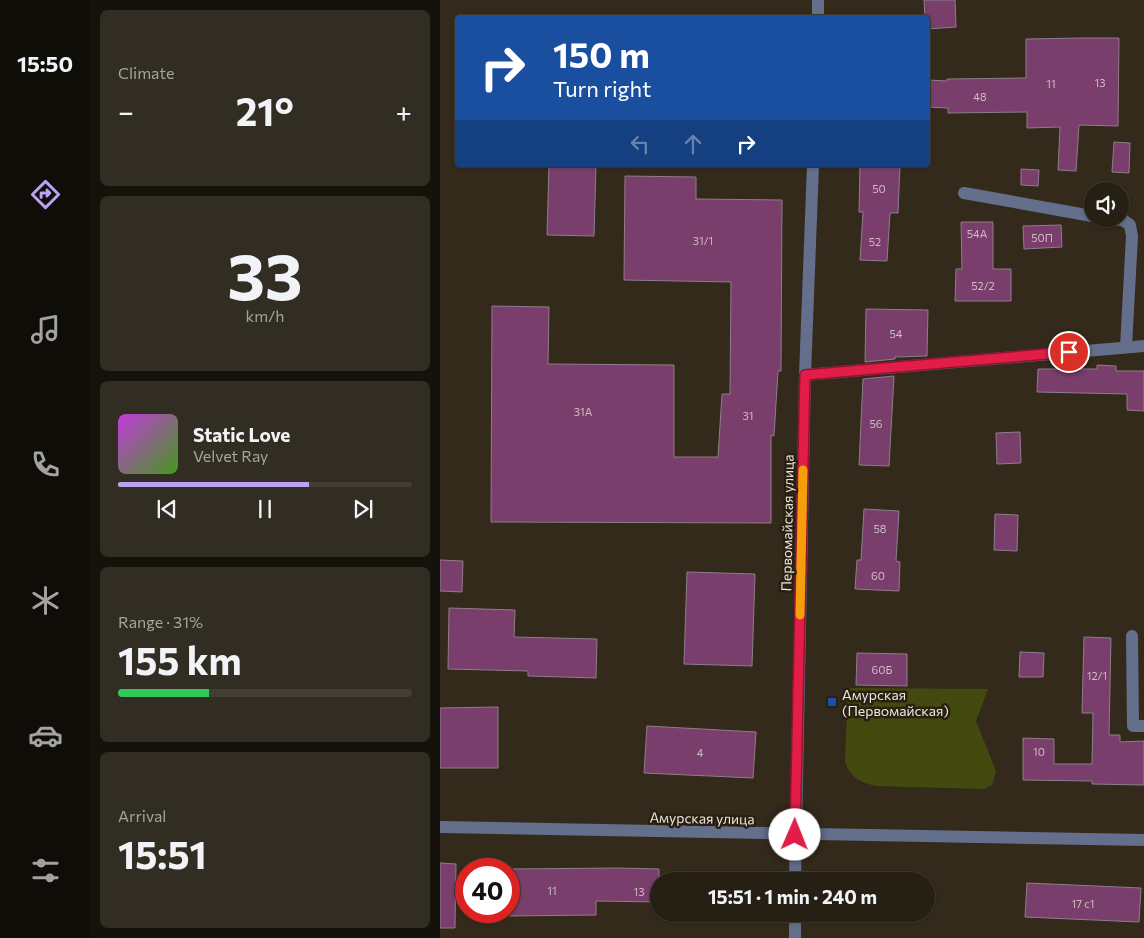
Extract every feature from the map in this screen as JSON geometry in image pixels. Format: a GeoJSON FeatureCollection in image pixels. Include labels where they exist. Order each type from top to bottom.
{"type":"FeatureCollection","features":[{"type":"Feature","properties":{"kind":"street"},"geometry":{"type":"LineString","coordinates":[[818,0],[818,15]]}},
{"type":"Feature","properties":{"kind":"street","name":"Первомайская улица"},"geometry":{"type":"LineString","coordinates":[[795,872],[805,375],[813,167]]}},
{"type":"Feature","properties":{"kind":"street"},"geometry":{"type":"LineString","coordinates":[[964,194],[1084,215]]}},
{"type":"Feature","properties":{"kind":"street"},"geometry":{"type":"LineString","coordinates":[[1126,347],[1132,236],[1129,224]]}},
{"type":"Feature","properties":{"kind":"street"},"geometry":{"type":"LineString","coordinates":[[805,375],[1144,346]]}},
{"type":"Feature","properties":{"kind":"street"},"geometry":{"type":"LineString","coordinates":[[1132,636],[1133,726],[1144,726]]}},
{"type":"Feature","properties":{"kind":"street","name":"Амурская улица"},"geometry":{"type":"LineString","coordinates":[[440,827],[1144,840]]}},
{"type":"Feature","properties":{"kind":"street"},"geometry":{"type":"LineString","coordinates":[[795,922],[795,938]]}},
{"type":"Feature","properties":{"kind":"green space"},"geometry":{"type":"Polygon","coordinates":[[[848,688],[988,689],[976,721],[996,771],[992,785],[984,789],[875,786],[856,778],[852,775],[845,761],[848,688]]]}},
{"type":"Feature","properties":{"kind":"building"},"geometry":{"type":"Polygon","coordinates":[[[924,0],[955,0],[956,27],[930,29],[930,15],[925,15],[924,0]]]}},
{"type":"Feature","properties":{"kind":"building"},"geometry":{"type":"Polygon","coordinates":[[[1119,38],[1118,126],[1079,125],[1076,171],[1058,170],[1060,127],[1027,128],[1027,112],[948,113],[948,108],[930,107],[930,80],[1026,78],[1026,39],[1119,38]]]}},
{"type":"Feature","properties":{"kind":"building"},"geometry":{"type":"Polygon","coordinates":[[[1114,142],[1130,143],[1129,173],[1112,172],[1114,142]]]}},
{"type":"Feature","properties":{"kind":"building"},"geometry":{"type":"Polygon","coordinates":[[[549,167],[596,167],[594,236],[547,235],[549,167]]]}},
{"type":"Feature","properties":{"kind":"building"},"geometry":{"type":"Polygon","coordinates":[[[860,167],[900,167],[898,213],[890,213],[887,261],[860,260],[863,212],[859,212],[860,167]]]}},
{"type":"Feature","properties":{"kind":"building"},"geometry":{"type":"Polygon","coordinates":[[[1021,169],[1039,170],[1038,186],[1021,185],[1021,169]]]}},
{"type":"Feature","properties":{"kind":"building"},"geometry":{"type":"Polygon","coordinates":[[[625,176],[696,177],[696,199],[782,200],[781,371],[778,371],[774,436],[771,435],[771,523],[491,522],[492,306],[549,307],[548,364],[674,365],[674,457],[718,457],[722,394],[730,394],[731,282],[624,280],[625,176]]]}},
{"type":"Feature","properties":{"kind":"building"},"geometry":{"type":"Polygon","coordinates":[[[961,222],[993,222],[993,269],[1011,269],[1011,301],[955,301],[956,269],[962,269],[961,222]]]}},
{"type":"Feature","properties":{"kind":"building"},"geometry":{"type":"Polygon","coordinates":[[[1061,225],[1062,247],[1024,249],[1023,226],[1061,225]]]}},
{"type":"Feature","properties":{"kind":"building"},"geometry":{"type":"Polygon","coordinates":[[[866,309],[928,310],[927,356],[895,357],[895,359],[865,362],[866,309]]]}},
{"type":"Feature","properties":{"kind":"building"},"geometry":{"type":"Polygon","coordinates":[[[1097,365],[1116,366],[1116,371],[1144,371],[1144,411],[1127,410],[1127,394],[1037,392],[1038,369],[1097,369],[1097,365]]]}},
{"type":"Feature","properties":{"kind":"building"},"geometry":{"type":"Polygon","coordinates":[[[894,376],[889,466],[859,465],[863,379],[894,376]]]}},
{"type":"Feature","properties":{"kind":"building"},"geometry":{"type":"Polygon","coordinates":[[[1020,432],[1021,463],[997,464],[996,433],[1020,432]]]}},
{"type":"Feature","properties":{"kind":"building"},"geometry":{"type":"Polygon","coordinates":[[[864,509],[899,511],[896,561],[900,562],[899,591],[855,589],[857,560],[861,560],[864,509]]]}},
{"type":"Feature","properties":{"kind":"building"},"geometry":{"type":"Polygon","coordinates":[[[995,514],[1018,515],[1017,551],[994,550],[995,514]]]}},
{"type":"Feature","properties":{"kind":"building"},"geometry":{"type":"Polygon","coordinates":[[[440,560],[463,561],[462,592],[440,591],[440,560]]]}},
{"type":"Feature","properties":{"kind":"building"},"geometry":{"type":"Polygon","coordinates":[[[687,572],[755,574],[752,666],[684,664],[687,572]]]}},
{"type":"Feature","properties":{"kind":"building"},"geometry":{"type":"Polygon","coordinates":[[[449,608],[515,610],[514,637],[597,639],[596,678],[528,676],[528,671],[448,669],[449,608]]]}},
{"type":"Feature","properties":{"kind":"building"},"geometry":{"type":"Polygon","coordinates":[[[1084,637],[1111,638],[1109,735],[1120,735],[1120,742],[1144,741],[1144,785],[1092,784],[1092,781],[1023,780],[1023,738],[1054,739],[1054,764],[1092,764],[1093,713],[1082,713],[1084,637]]]}},
{"type":"Feature","properties":{"kind":"building"},"geometry":{"type":"Polygon","coordinates":[[[1020,652],[1044,653],[1043,677],[1019,677],[1020,652]]]}},
{"type":"Feature","properties":{"kind":"building"},"geometry":{"type":"Polygon","coordinates":[[[857,653],[907,654],[907,686],[856,685],[857,653]]]}},
{"type":"Feature","properties":{"kind":"building"},"geometry":{"type":"Polygon","coordinates":[[[498,707],[498,768],[440,768],[440,708],[498,707]]]}},
{"type":"Feature","properties":{"kind":"building"},"geometry":{"type":"Polygon","coordinates":[[[647,726],[756,732],[753,778],[644,773],[647,726]]]}},
{"type":"Feature","properties":{"kind":"building"},"geometry":{"type":"Polygon","coordinates":[[[440,863],[455,864],[455,928],[440,928],[440,863]]]}},
{"type":"Feature","properties":{"kind":"building"},"geometry":{"type":"Polygon","coordinates":[[[619,868],[659,869],[659,872],[650,872],[650,902],[596,901],[596,915],[520,916],[520,869],[619,868]]]}},
{"type":"Feature","properties":{"kind":"building"},"geometry":{"type":"Polygon","coordinates":[[[1027,883],[1141,888],[1139,922],[1025,917],[1027,883]]]}},
{"type":"Feature","properties":{"kind":"slow traffic"},"geometry":{"type":"LineString","coordinates":[[800,615],[803,470]]}},
{"type":"Feature","properties":{"kind":"place","name":"Амурская (Первомайская)"},"geometry":{"type":"Point","coordinates":[832,702]}},
{"type":"Feature","properties":{"kind":"route"},"geometry":{"type":"LineString","coordinates":[[795,835],[805,375],[1069,352]]}}]}
